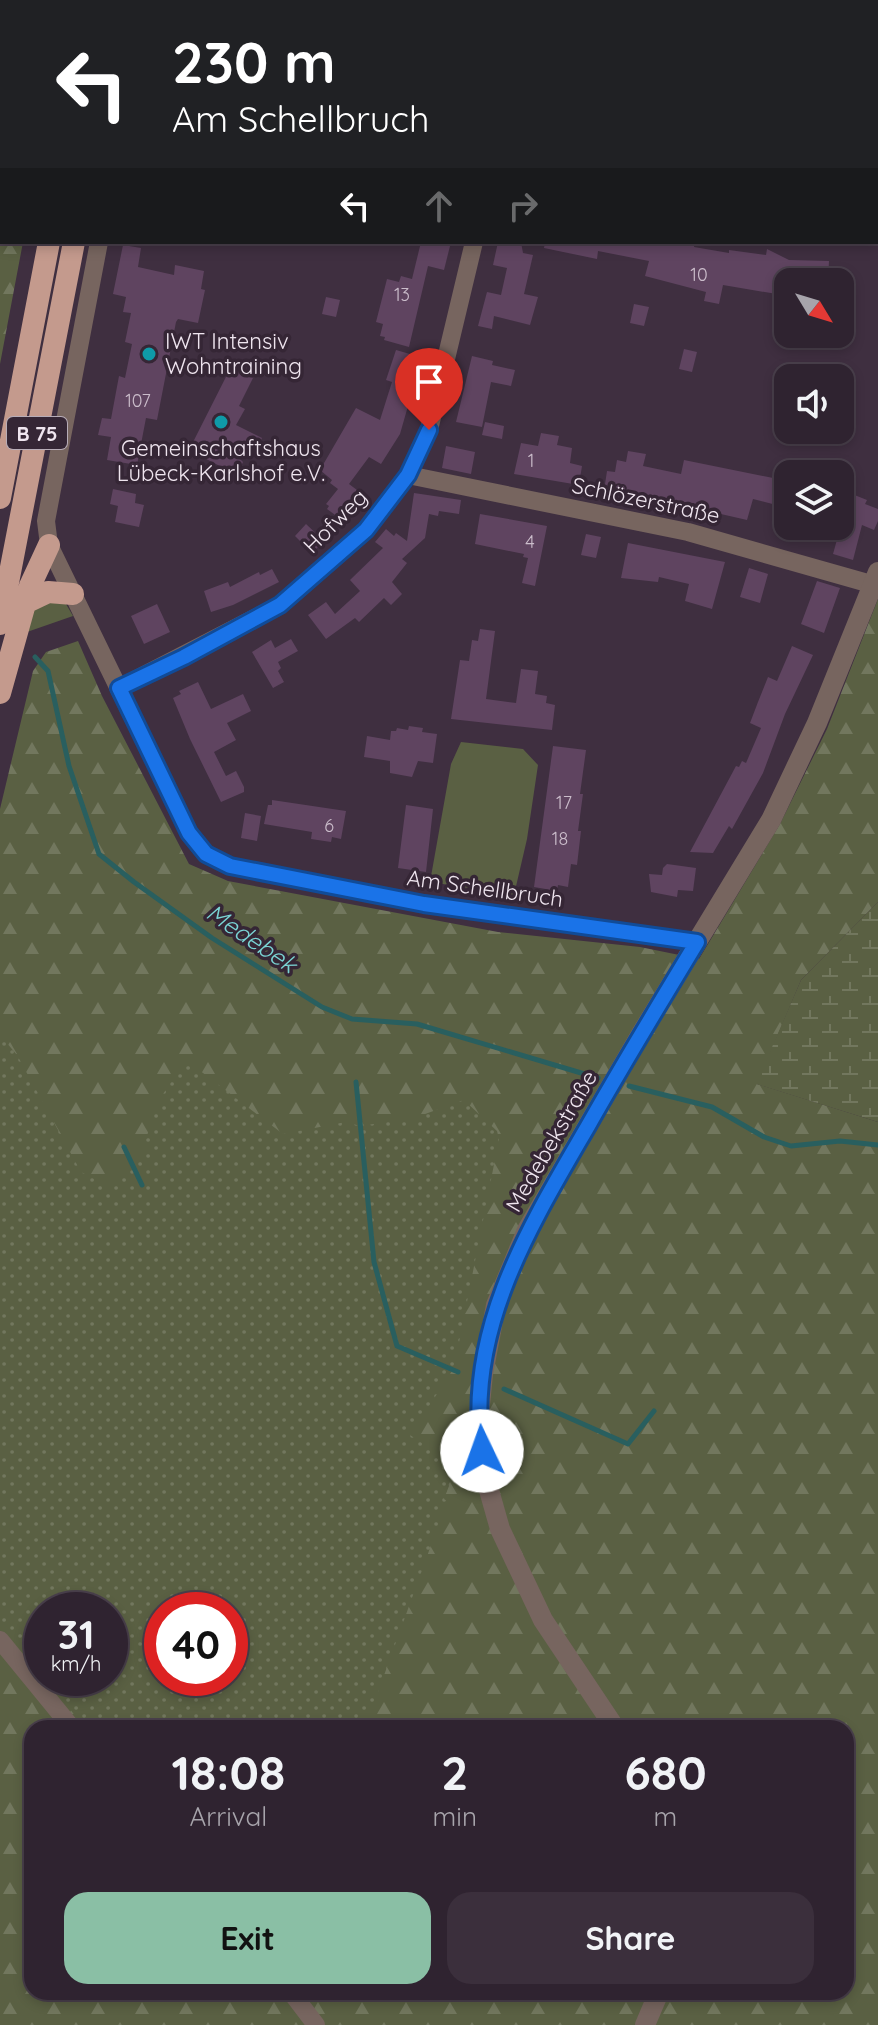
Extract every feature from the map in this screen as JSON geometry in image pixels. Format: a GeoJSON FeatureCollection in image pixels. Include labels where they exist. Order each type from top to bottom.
{"type":"FeatureCollection","features":[{"type":"Feature","properties":{"kind":"highway","name":"B 75"},"geometry":{"type":"LineString","coordinates":[[0,498],[49,244]]}},
{"type":"Feature","properties":{"kind":"highway","name":"B 75"},"geometry":{"type":"LineString","coordinates":[[0,624],[74,244]]}},
{"type":"Feature","properties":{"kind":"highway"},"geometry":{"type":"LineString","coordinates":[[0,693],[30,586],[49,545]]}},
{"type":"Feature","properties":{"kind":"highway"},"geometry":{"type":"LineString","coordinates":[[27,602],[48,592],[73,594]]}},
{"type":"Feature","properties":{"kind":"street"},"geometry":{"type":"LineString","coordinates":[[49,545],[46,521],[99,244]]}},
{"type":"Feature","properties":{"kind":"street","name":"Hofweg"},"geometry":{"type":"LineString","coordinates":[[119,688],[280,605],[366,530],[408,475],[429,430],[474,244]]}},
{"type":"Feature","properties":{"kind":"street","name":"Schlözerstraße"},"geometry":{"type":"LineString","coordinates":[[408,475],[688,532],[875,578]]}},
{"type":"Feature","properties":{"kind":"street","name":"Am Schellbruch"},"geometry":{"type":"LineString","coordinates":[[49,545],[189,833],[206,854],[230,866],[424,904],[697,942]]}},
{"type":"Feature","properties":{"kind":"street"},"geometry":{"type":"LineString","coordinates":[[697,942],[778,806],[817,723],[875,578]]}},
{"type":"Feature","properties":{"kind":"street","name":"Medebekstraße"},"geometry":{"type":"LineString","coordinates":[[610,1720],[543,1620],[500,1529],[485,1476],[478,1425],[483,1374],[496,1305],[527,1230],[697,942]]}},
{"type":"Feature","properties":{"kind":"street"},"geometry":{"type":"LineString","coordinates":[[0,1640],[65,1720]]}},
{"type":"Feature","properties":{"kind":"street"},"geometry":{"type":"LineString","coordinates":[[297,2000],[316,2025]]}},
{"type":"Feature","properties":{"kind":"street"},"geometry":{"type":"LineString","coordinates":[[645,2025],[656,2000]]}},
{"type":"Feature","properties":{"kind":"green space"},"geometry":{"type":"Polygon","coordinates":[[[0,244],[23,244],[0,364],[0,244]]]}},
{"type":"Feature","properties":{"kind":"green space"},"geometry":{"type":"Polygon","coordinates":[[[878,599],[878,902],[801,980],[757,1084],[878,1122],[878,2025],[0,2025],[0,809],[33,671],[46,652],[78,641],[102,696],[189,864],[228,881],[498,932],[640,947],[699,959],[780,824],[827,729],[878,599]]]}},
{"type":"Feature","properties":{"kind":"green space"},"geometry":{"type":"Polygon","coordinates":[[[42,602],[66,604],[73,616],[27,632],[32,608],[42,602]]]}},
{"type":"Feature","properties":{"kind":"green space"},"geometry":{"type":"Polygon","coordinates":[[[461,742],[523,749],[538,765],[527,839],[514,895],[430,882],[451,764],[461,742]]]}},
{"type":"Feature","properties":{"kind":"green space"},"geometry":{"type":"Polygon","coordinates":[[[878,902],[878,1122],[756,1084],[801,980],[878,902]]]}},
{"type":"Feature","properties":{"kind":"green space"},"geometry":{"type":"Polygon","coordinates":[[[0,1035],[17,1055],[81,1172],[108,1186],[133,1168],[143,1149],[157,1103],[186,1060],[283,1134],[346,1122],[360,1126],[414,1118],[464,1100],[497,1131],[499,1139],[454,1368],[410,1435],[436,1449],[449,1486],[444,1499],[447,1501],[368,1720],[78,1720],[60,1696],[128,1696],[128,1592],[24,1592],[24,1651],[0,1622],[0,1035]]]}},
{"type":"Feature","properties":{"kind":"building"},"geometry":{"type":"Polygon","coordinates":[[[421,244],[450,244],[444,270],[428,266],[409,347],[384,340],[385,337],[380,336],[383,324],[376,322],[387,279],[399,282],[401,276],[412,279],[421,244]]]}},
{"type":"Feature","properties":{"kind":"building"},"geometry":{"type":"Polygon","coordinates":[[[498,244],[521,244],[523,253],[533,255],[524,294],[538,297],[530,325],[494,316],[492,329],[478,326],[487,292],[501,295],[507,268],[493,265],[498,244]]]}},
{"type":"Feature","properties":{"kind":"building"},"geometry":{"type":"Polygon","coordinates":[[[545,244],[695,244],[694,247],[729,253],[729,250],[766,255],[767,249],[789,260],[829,261],[829,268],[774,268],[774,294],[723,285],[719,304],[704,301],[706,292],[645,276],[649,261],[598,251],[597,259],[544,248],[545,244]]]}},
{"type":"Feature","properties":{"kind":"building"},"geometry":{"type":"Polygon","coordinates":[[[123,245],[141,248],[138,267],[174,275],[175,265],[204,271],[201,289],[205,290],[198,323],[178,319],[176,322],[157,420],[146,418],[137,465],[107,460],[111,437],[98,435],[102,418],[111,419],[119,376],[125,378],[132,344],[125,342],[131,313],[123,312],[126,297],[113,294],[123,245]]]}},
{"type":"Feature","properties":{"kind":"building"},"geometry":{"type":"Polygon","coordinates":[[[326,297],[340,300],[336,317],[322,314],[326,297]]]}},
{"type":"Feature","properties":{"kind":"building"},"geometry":{"type":"Polygon","coordinates":[[[634,304],[649,307],[644,326],[630,323],[634,304]]]}},
{"type":"Feature","properties":{"kind":"building"},"geometry":{"type":"Polygon","coordinates":[[[684,349],[697,352],[692,372],[679,369],[684,349]]]}},
{"type":"Feature","properties":{"kind":"building"},"geometry":{"type":"Polygon","coordinates":[[[396,350],[417,356],[414,370],[418,371],[400,434],[381,464],[369,457],[349,484],[361,493],[342,520],[327,509],[329,506],[326,504],[338,489],[320,470],[356,408],[380,420],[392,382],[386,380],[396,350]]]}},
{"type":"Feature","properties":{"kind":"building"},"geometry":{"type":"Polygon","coordinates":[[[472,356],[515,370],[511,386],[491,382],[482,427],[456,422],[472,356]]]}},
{"type":"Feature","properties":{"kind":"building","name":"Gemeinschaftshaus Lübeck-Karlshof e.V."},"geometry":{"type":"Polygon","coordinates":[[[231,367],[253,378],[239,406],[245,409],[236,425],[262,438],[254,454],[246,449],[239,458],[243,462],[237,475],[189,450],[231,367]]]}},
{"type":"Feature","properties":{"kind":"building"},"geometry":{"type":"Polygon","coordinates":[[[485,422],[504,426],[502,439],[482,435],[485,422]]]}},
{"type":"Feature","properties":{"kind":"building"},"geometry":{"type":"Polygon","coordinates":[[[541,433],[559,436],[557,445],[572,448],[570,463],[582,466],[579,485],[514,474],[521,443],[538,446],[541,433]]]}},
{"type":"Feature","properties":{"kind":"building"},"geometry":{"type":"Polygon","coordinates":[[[446,446],[475,452],[471,474],[442,468],[446,446]]]}},
{"type":"Feature","properties":{"kind":"building"},"geometry":{"type":"Polygon","coordinates":[[[628,451],[646,454],[643,466],[681,474],[684,460],[774,478],[774,504],[753,499],[747,520],[604,491],[607,471],[615,472],[617,460],[626,462],[628,451]]]}},
{"type":"Feature","properties":{"kind":"building"},"geometry":{"type":"Polygon","coordinates":[[[113,489],[136,494],[135,503],[144,505],[139,527],[115,522],[118,506],[110,504],[113,489]]]}},
{"type":"Feature","properties":{"kind":"building"},"geometry":{"type":"Polygon","coordinates":[[[414,493],[461,500],[459,514],[439,511],[438,516],[429,514],[425,538],[402,559],[407,563],[392,582],[402,594],[391,605],[384,598],[359,622],[355,618],[326,639],[308,615],[326,602],[335,614],[360,591],[350,580],[383,548],[375,542],[386,529],[407,541],[414,493]]]}},
{"type":"Feature","properties":{"kind":"building"},"geometry":{"type":"Polygon","coordinates":[[[854,495],[867,500],[865,504],[878,509],[874,530],[862,525],[853,560],[833,554],[837,540],[854,540],[854,495]]]}},
{"type":"Feature","properties":{"kind":"building"},"geometry":{"type":"Polygon","coordinates":[[[480,514],[547,526],[535,586],[522,583],[528,558],[523,557],[524,554],[475,544],[480,514]]]}},
{"type":"Feature","properties":{"kind":"building"},"geometry":{"type":"Polygon","coordinates":[[[306,524],[324,541],[312,553],[295,536],[306,524]]]}},
{"type":"Feature","properties":{"kind":"building"},"geometry":{"type":"Polygon","coordinates":[[[586,534],[601,537],[596,558],[581,555],[586,534]]]}},
{"type":"Feature","properties":{"kind":"building"},"geometry":{"type":"Polygon","coordinates":[[[628,543],[725,562],[712,609],[685,601],[689,584],[659,577],[658,582],[621,578],[628,543]]]}},
{"type":"Feature","properties":{"kind":"building"},"geometry":{"type":"Polygon","coordinates":[[[749,568],[768,574],[760,603],[740,597],[749,568]]]}},
{"type":"Feature","properties":{"kind":"building"},"geometry":{"type":"Polygon","coordinates":[[[272,569],[279,582],[233,605],[211,612],[204,591],[228,582],[230,587],[272,569]]]}},
{"type":"Feature","properties":{"kind":"building"},"geometry":{"type":"Polygon","coordinates":[[[817,581],[840,588],[824,633],[801,624],[817,581]]]}},
{"type":"Feature","properties":{"kind":"building"},"geometry":{"type":"Polygon","coordinates":[[[157,604],[170,632],[144,644],[131,616],[157,604]]]}},
{"type":"Feature","properties":{"kind":"building"},"geometry":{"type":"Polygon","coordinates":[[[480,629],[495,631],[486,699],[516,703],[521,669],[538,671],[535,694],[547,696],[546,703],[555,705],[552,730],[451,719],[460,660],[469,661],[472,640],[478,641],[480,629]]]}},
{"type":"Feature","properties":{"kind":"building"},"geometry":{"type":"Polygon","coordinates":[[[291,639],[298,651],[278,662],[281,668],[278,671],[284,682],[273,688],[252,652],[271,640],[275,648],[291,639]]]}},
{"type":"Feature","properties":{"kind":"building"},"geometry":{"type":"Polygon","coordinates":[[[792,646],[813,655],[785,714],[763,773],[732,829],[729,826],[713,853],[690,852],[736,766],[739,767],[742,761],[746,763],[761,728],[750,723],[758,702],[768,677],[777,681],[792,646]]]}},
{"type":"Feature","properties":{"kind":"building"},"geometry":{"type":"Polygon","coordinates":[[[198,682],[211,709],[243,694],[251,711],[227,723],[236,740],[214,752],[226,776],[236,771],[244,787],[244,792],[221,802],[173,698],[181,694],[179,691],[198,682]]]}},
{"type":"Feature","properties":{"kind":"building"},"geometry":{"type":"Polygon","coordinates":[[[409,726],[437,734],[433,763],[418,761],[412,777],[390,773],[390,761],[364,757],[367,736],[390,740],[391,731],[397,728],[408,730],[409,726]]]}},
{"type":"Feature","properties":{"kind":"building"},"geometry":{"type":"Polygon","coordinates":[[[553,746],[586,750],[580,794],[583,794],[577,865],[571,864],[568,887],[558,885],[557,891],[534,887],[553,746]]]}},
{"type":"Feature","properties":{"kind":"building"},"geometry":{"type":"Polygon","coordinates":[[[272,800],[346,811],[341,839],[332,837],[331,842],[311,839],[312,832],[264,824],[272,800]]]}},
{"type":"Feature","properties":{"kind":"building"},"geometry":{"type":"Polygon","coordinates":[[[406,805],[433,809],[426,872],[398,868],[406,805]]]}},
{"type":"Feature","properties":{"kind":"building"},"geometry":{"type":"Polygon","coordinates":[[[245,813],[261,816],[257,841],[241,838],[245,813]]]}},
{"type":"Feature","properties":{"kind":"building"},"geometry":{"type":"Polygon","coordinates":[[[667,864],[696,868],[693,891],[678,890],[677,897],[651,892],[649,874],[662,875],[667,864]]]}},
{"type":"Feature","properties":{"kind":"waterway","name":"Medebek"},"geometry":{"type":"LineString","coordinates":[[35,657],[48,671],[69,766],[99,854],[134,882],[212,938],[322,1007],[352,1019],[417,1024],[598,1078]]}},
{"type":"Feature","properties":{"kind":"waterway"},"geometry":{"type":"LineString","coordinates":[[356,1082],[374,1262],[397,1346],[458,1372]]}},
{"type":"Feature","properties":{"kind":"waterway","name":"Medebek"},"geometry":{"type":"LineString","coordinates":[[629,1086],[712,1107],[764,1137],[791,1146],[840,1141],[878,1145]]}},
{"type":"Feature","properties":{"kind":"waterway"},"geometry":{"type":"LineString","coordinates":[[124,1147],[142,1185]]}},
{"type":"Feature","properties":{"kind":"waterway"},"geometry":{"type":"LineString","coordinates":[[504,1389],[628,1444],[654,1411]]}},
{"type":"Feature","properties":{"kind":"place","name":"IWT Intensiv Wohntraining"},"geometry":{"type":"Point","coordinates":[149,354]}},
{"type":"Feature","properties":{"kind":"place","name":"Gemeinschaftshaus Lübeck-Karlshof e.V."},"geometry":{"type":"Point","coordinates":[221,422]}},
{"type":"Feature","properties":{"kind":"route"},"geometry":{"type":"LineString","coordinates":[[429,430],[408,475],[366,530],[280,605],[119,688],[189,833],[206,854],[230,866],[424,904],[697,942],[527,1230],[496,1305],[483,1374],[478,1425],[482,1451]]}}]}
